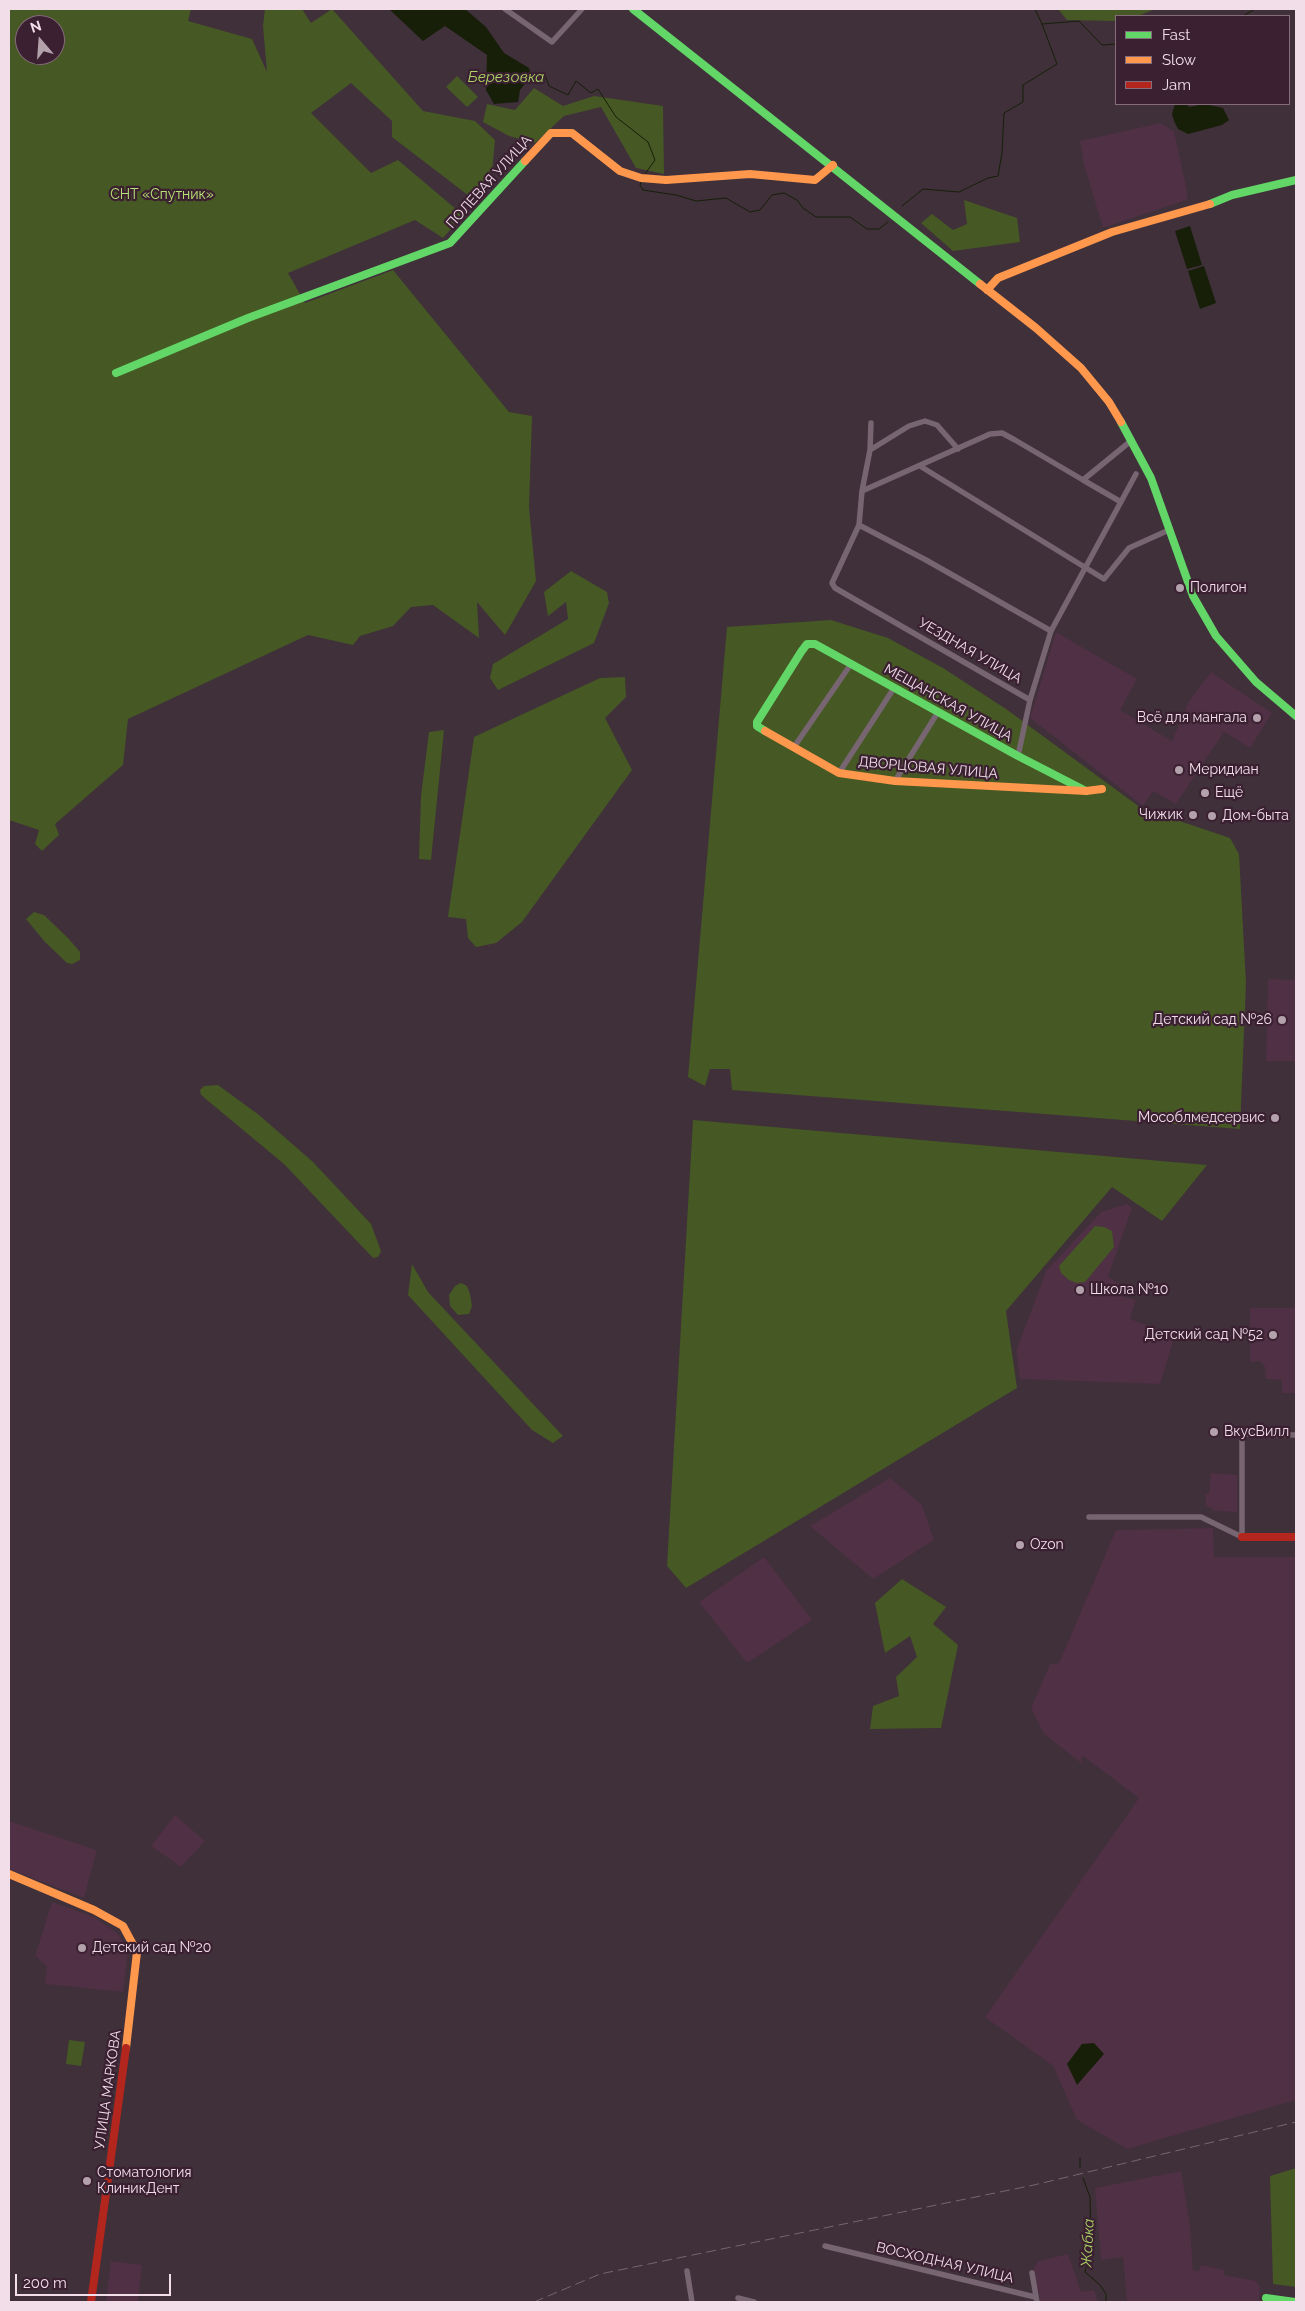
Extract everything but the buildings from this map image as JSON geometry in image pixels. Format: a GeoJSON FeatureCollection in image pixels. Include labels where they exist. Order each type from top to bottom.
{"type":"FeatureCollection","features":[{"type":"Feature","properties":{"kind":"street"},"geometry":{"type":"LineString","coordinates":[[505,9],[552,42],[582,9]]}},
{"type":"Feature","properties":{"kind":"street"},"geometry":{"type":"LineString","coordinates":[[633,9],[833,165],[1036,328],[1081,368],[1109,402],[1132,440],[1151,478],[1193,596],[1216,636],[1256,682],[1296,716]]}},
{"type":"Feature","properties":{"kind":"street","name":"ПОЛЕВАЯ УЛИЦА"},"geometry":{"type":"LineString","coordinates":[[116,373],[248,318],[450,243],[550,133],[572,133],[620,171],[641,178],[666,180],[750,174],[815,180],[833,165]]}},
{"type":"Feature","properties":{"kind":"street"},"geometry":{"type":"LineString","coordinates":[[987,290],[998,278],[1112,232],[1183,211],[1198,209],[1232,195],[1296,180]]}},
{"type":"Feature","properties":{"kind":"street"},"geometry":{"type":"LineString","coordinates":[[870,450],[908,426],[925,421],[937,425],[958,449]]}},
{"type":"Feature","properties":{"kind":"street"},"geometry":{"type":"LineString","coordinates":[[871,423],[870,450],[862,491],[860,525],[1051,631]]}},
{"type":"Feature","properties":{"kind":"street"},"geometry":{"type":"LineString","coordinates":[[862,491],[990,434],[1002,434],[1016,440],[1121,502]]}},
{"type":"Feature","properties":{"kind":"street"},"geometry":{"type":"LineString","coordinates":[[1083,480],[1132,440]]}},
{"type":"Feature","properties":{"kind":"street"},"geometry":{"type":"LineString","coordinates":[[920,466],[1104,579],[1129,548],[1169,530]]}},
{"type":"Feature","properties":{"kind":"street","name":"УЕЗДНАЯ УЛИЦА"},"geometry":{"type":"LineString","coordinates":[[860,525],[832,583],[835,588],[1030,700],[1051,631],[1136,474]]}},
{"type":"Feature","properties":{"kind":"street","name":"МЕЩАНСКАЯ УЛИЦА"},"geometry":{"type":"LineString","coordinates":[[764,730],[757,726],[757,722],[800,652],[807,644],[815,644],[1018,756],[1086,791]]}},
{"type":"Feature","properties":{"kind":"street"},"geometry":{"type":"LineString","coordinates":[[794,746],[851,664]]}},
{"type":"Feature","properties":{"kind":"street"},"geometry":{"type":"LineString","coordinates":[[840,773],[894,688]]}},
{"type":"Feature","properties":{"kind":"street"},"geometry":{"type":"LineString","coordinates":[[1018,756],[1030,700]]}},
{"type":"Feature","properties":{"kind":"street"},"geometry":{"type":"LineString","coordinates":[[895,781],[938,712]]}},
{"type":"Feature","properties":{"kind":"street","name":"ДВОРЦОВАЯ УЛИЦА"},"geometry":{"type":"LineString","coordinates":[[764,730],[840,773],[895,781],[1086,791],[1102,789]]}},
{"type":"Feature","properties":{"kind":"street"},"geometry":{"type":"LineString","coordinates":[[1242,1537],[1242,1434],[1296,1435]]}},
{"type":"Feature","properties":{"kind":"street"},"geometry":{"type":"LineString","coordinates":[[1089,1517],[1202,1517],[1242,1537],[1296,1537]]}},
{"type":"Feature","properties":{"kind":"street","name":"УЛИЦА МАРКОВА"},"geometry":{"type":"LineString","coordinates":[[9,1874],[94,1910],[123,1926],[137,1952],[137,1969],[91,2302]]}},
{"type":"Feature","properties":{"kind":"street","name":"ВОСХОДНАЯ УЛИЦА"},"geometry":{"type":"LineString","coordinates":[[825,2246],[1036,2300],[1032,2273]]}},
{"type":"Feature","properties":{"kind":"street"},"geometry":{"type":"LineString","coordinates":[[687,2271],[692,2302]]}},
{"type":"Feature","properties":{"kind":"street"},"geometry":{"type":"LineString","coordinates":[[738,2298],[754,2302]]}},
{"type":"Feature","properties":{"kind":"street"},"geometry":{"type":"LineString","coordinates":[[1266,2298],[1295,2302]]}},
{"type":"Feature","properties":{"kind":"shaded area"},"geometry":{"type":"Polygon","coordinates":[[[1160,123],[1174,131],[1188,196],[1186,200],[1103,228],[1084,165],[1080,141],[1160,123]]]}},
{"type":"Feature","properties":{"kind":"shaded area"},"geometry":{"type":"Polygon","coordinates":[[[1056,632],[1137,679],[1120,710],[1172,741],[1189,701],[1211,672],[1272,713],[1250,748],[1224,732],[1176,804],[1153,791],[1143,806],[1030,718],[1056,632]]]}},
{"type":"Feature","properties":{"kind":"shaded area","name":"Детский сад №26"},"geometry":{"type":"Polygon","coordinates":[[[1268,979],[1296,980],[1296,1061],[1266,1061],[1268,979]]]}},
{"type":"Feature","properties":{"kind":"shaded area","name":"Школа №10"},"geometry":{"type":"Polygon","coordinates":[[[1127,1204],[1132,1208],[1108,1277],[1121,1285],[1118,1295],[1136,1300],[1130,1319],[1175,1335],[1160,1384],[1020,1379],[1016,1352],[1046,1271],[1101,1212],[1127,1204]]]}},
{"type":"Feature","properties":{"kind":"shaded area","name":"Детский сад №52"},"geometry":{"type":"Polygon","coordinates":[[[1250,1308],[1296,1308],[1296,1393],[1282,1393],[1282,1380],[1266,1379],[1265,1367],[1260,1361],[1250,1362],[1250,1308]]]}},
{"type":"Feature","properties":{"kind":"shaded area"},"geometry":{"type":"Polygon","coordinates":[[[1211,1473],[1237,1475],[1237,1512],[1215,1511],[1206,1505],[1205,1494],[1209,1494],[1211,1473]]]}},
{"type":"Feature","properties":{"kind":"shaded area"},"geometry":{"type":"Polygon","coordinates":[[[890,1478],[922,1505],[934,1540],[873,1579],[810,1526],[890,1478]]]}},
{"type":"Feature","properties":{"kind":"shaded area"},"geometry":{"type":"Polygon","coordinates":[[[1213,1528],[1214,1557],[1296,1557],[1296,2100],[1127,2149],[1077,2120],[1053,2066],[985,2017],[1139,1798],[1083,1756],[1081,1763],[1044,1734],[1031,1708],[1050,1664],[1059,1663],[1116,1530],[1213,1528]]]}},
{"type":"Feature","properties":{"kind":"shaded area"},"geometry":{"type":"Polygon","coordinates":[[[764,1557],[812,1620],[747,1663],[699,1602],[764,1557]]]}},
{"type":"Feature","properties":{"kind":"shaded area"},"geometry":{"type":"Polygon","coordinates":[[[175,1815],[205,1841],[181,1867],[151,1846],[175,1815]]]}},
{"type":"Feature","properties":{"kind":"shaded area"},"geometry":{"type":"Polygon","coordinates":[[[9,1821],[97,1850],[84,1898],[9,1869],[9,1821]]]}},
{"type":"Feature","properties":{"kind":"shaded area","name":"Детский сад №20"},"geometry":{"type":"Polygon","coordinates":[[[52,1902],[94,1917],[117,1933],[128,1953],[123,1992],[45,1984],[47,1966],[35,1956],[52,1902]]]}},
{"type":"Feature","properties":{"kind":"shaded area"},"geometry":{"type":"Polygon","coordinates":[[[1181,2171],[1190,2225],[1193,2270],[1199,2271],[1201,2265],[1224,2270],[1224,2275],[1256,2281],[1260,2286],[1259,2302],[1127,2302],[1123,2257],[1101,2260],[1095,2188],[1181,2171]]]}},
{"type":"Feature","properties":{"kind":"shaded area"},"geometry":{"type":"Polygon","coordinates":[[[1068,2254],[1081,2292],[1094,2290],[1098,2302],[1041,2302],[1033,2270],[1038,2261],[1068,2254]]]}},
{"type":"Feature","properties":{"kind":"shaded area"},"geometry":{"type":"Polygon","coordinates":[[[111,2261],[142,2265],[138,2302],[106,2301],[111,2261]]]}},
{"type":"Feature","properties":{"kind":"green space","name":"СНТ «Спутник»"},"geometry":{"type":"Polygon","coordinates":[[[9,9],[191,9],[188,21],[252,39],[267,72],[263,26],[265,9],[302,9],[311,23],[332,9],[423,111],[475,121],[495,140],[492,172],[469,196],[392,137],[392,121],[351,83],[311,113],[371,173],[398,160],[463,215],[443,238],[415,220],[288,273],[305,303],[393,270],[509,412],[532,416],[529,507],[536,581],[505,635],[477,602],[479,638],[433,605],[411,607],[393,626],[360,636],[353,645],[308,635],[128,719],[123,765],[55,824],[59,835],[42,851],[35,844],[39,830],[9,820],[9,9]]]}},
{"type":"Feature","properties":{"kind":"green space"},"geometry":{"type":"Polygon","coordinates":[[[1058,9],[1155,9],[1140,15],[1115,15],[1115,21],[1067,20],[1058,9]]]}},
{"type":"Feature","properties":{"kind":"green space"},"geometry":{"type":"Polygon","coordinates":[[[457,76],[478,97],[467,107],[446,87],[457,76]]]}},
{"type":"Feature","properties":{"kind":"green space"},"geometry":{"type":"Polygon","coordinates":[[[534,88],[563,106],[594,96],[663,106],[664,174],[636,168],[601,107],[564,116],[535,143],[509,136],[483,122],[487,104],[515,110],[534,88]]]}},
{"type":"Feature","properties":{"kind":"green space"},"geometry":{"type":"Polygon","coordinates":[[[964,200],[1017,218],[1020,242],[953,251],[921,223],[932,214],[953,230],[967,224],[964,200]]]}},
{"type":"Feature","properties":{"kind":"green space"},"geometry":{"type":"Polygon","coordinates":[[[571,571],[607,592],[609,603],[594,643],[498,690],[490,678],[493,664],[568,619],[566,602],[548,616],[544,592],[571,571]]]}},
{"type":"Feature","properties":{"kind":"green space"},"geometry":{"type":"Polygon","coordinates":[[[831,620],[888,638],[943,668],[1006,709],[1141,808],[1230,838],[1239,854],[1246,983],[1240,1129],[732,1090],[730,1069],[710,1069],[705,1086],[688,1077],[727,627],[831,620]]]}},
{"type":"Feature","properties":{"kind":"green space"},"geometry":{"type":"Polygon","coordinates":[[[625,677],[626,697],[605,718],[632,770],[522,922],[496,943],[476,947],[468,938],[466,919],[448,917],[474,737],[600,678],[625,677]]]}},
{"type":"Feature","properties":{"kind":"green space"},"geometry":{"type":"Polygon","coordinates":[[[444,730],[431,860],[419,859],[421,796],[429,732],[444,730]]]}},
{"type":"Feature","properties":{"kind":"green space"},"geometry":{"type":"Polygon","coordinates":[[[34,912],[44,915],[68,938],[80,952],[80,960],[72,964],[67,963],[45,942],[26,919],[34,912]]]}},
{"type":"Feature","properties":{"kind":"green space"},"geometry":{"type":"Polygon","coordinates":[[[218,1085],[259,1115],[313,1162],[371,1224],[381,1251],[378,1257],[373,1258],[284,1164],[201,1095],[200,1090],[204,1086],[218,1085]]]}},
{"type":"Feature","properties":{"kind":"green space"},"geometry":{"type":"Polygon","coordinates":[[[693,1120],[1207,1165],[1162,1221],[1112,1187],[1006,1311],[1017,1388],[686,1588],[667,1566],[693,1120]]]}},
{"type":"Feature","properties":{"kind":"green space"},"geometry":{"type":"Polygon","coordinates":[[[1095,1226],[1104,1227],[1112,1231],[1114,1247],[1085,1282],[1077,1283],[1069,1280],[1061,1273],[1059,1266],[1095,1226]]]}},
{"type":"Feature","properties":{"kind":"green space"},"geometry":{"type":"Polygon","coordinates":[[[412,1264],[428,1292],[563,1436],[553,1443],[532,1430],[408,1295],[412,1264]]]}},
{"type":"Feature","properties":{"kind":"green space"},"geometry":{"type":"Polygon","coordinates":[[[461,1283],[467,1286],[472,1306],[469,1314],[458,1315],[450,1306],[449,1295],[455,1286],[461,1283]]]}},
{"type":"Feature","properties":{"kind":"green space"},"geometry":{"type":"Polygon","coordinates":[[[902,1579],[946,1607],[933,1624],[958,1645],[941,1728],[870,1729],[873,1706],[899,1696],[896,1677],[917,1657],[910,1636],[885,1653],[875,1603],[902,1579]]]}},
{"type":"Feature","properties":{"kind":"green space"},"geometry":{"type":"Polygon","coordinates":[[[69,2040],[85,2042],[81,2066],[66,2064],[69,2040]]]}},
{"type":"Feature","properties":{"kind":"green space"},"geometry":{"type":"Polygon","coordinates":[[[1296,2168],[1296,2287],[1273,2284],[1270,2176],[1296,2168]]]}},
{"type":"Feature","properties":{"kind":"water","name":"Березовка"},"geometry":{"type":"Polygon","coordinates":[[[389,9],[465,9],[486,27],[504,53],[529,68],[531,76],[520,90],[518,102],[494,104],[486,90],[487,55],[445,26],[423,41],[389,9]]]}},
{"type":"Feature","properties":{"kind":"water"},"geometry":{"type":"Polygon","coordinates":[[[1175,105],[1187,105],[1190,107],[1209,105],[1223,108],[1229,120],[1222,125],[1188,134],[1178,129],[1172,114],[1175,105]]]}},
{"type":"Feature","properties":{"kind":"water"},"geometry":{"type":"Polygon","coordinates":[[[1190,226],[1202,265],[1187,269],[1175,231],[1190,226]]]}},
{"type":"Feature","properties":{"kind":"water"},"geometry":{"type":"Polygon","coordinates":[[[1204,266],[1216,303],[1200,309],[1188,271],[1204,266]]]}},
{"type":"Feature","properties":{"kind":"water"},"geometry":{"type":"Polygon","coordinates":[[[1094,2043],[1104,2054],[1077,2085],[1067,2064],[1082,2044],[1094,2043]]]}},
{"type":"Feature","properties":{"kind":"waterway"},"geometry":{"type":"LineString","coordinates":[[902,206],[923,189],[959,192],[988,178],[998,176],[1002,153],[1004,113],[1023,102],[1023,85],[1057,64],[1035,9]]}},
{"type":"Feature","properties":{"kind":"waterway"},"geometry":{"type":"LineString","coordinates":[[1245,15],[1255,9]]}},
{"type":"Feature","properties":{"kind":"waterway"},"geometry":{"type":"LineString","coordinates":[[1042,24],[1079,21],[1102,45],[1115,44]]}},
{"type":"Feature","properties":{"kind":"waterway"},"geometry":{"type":"LineString","coordinates":[[531,76],[545,75],[549,86],[568,95],[576,81],[591,93],[598,89],[616,117],[648,142],[655,160],[645,174]]}},
{"type":"Feature","properties":{"kind":"waterway"},"geometry":{"type":"LineString","coordinates":[[641,182],[640,185],[643,190],[676,195],[696,201],[726,198],[750,212],[760,210],[772,195],[784,193],[797,200],[803,208],[816,217],[850,217],[867,229],[879,229],[888,222]]}},
{"type":"Feature","properties":{"kind":"waterway","name":"Жабка"},"geometry":{"type":"LineString","coordinates":[[1080,2158],[1080,2167]]}},
{"type":"Feature","properties":{"kind":"waterway","name":"Жабка"},"geometry":{"type":"LineString","coordinates":[[1083,2178],[1090,2197],[1091,2249],[1085,2272],[1100,2285],[1106,2294],[1106,2302]]}},
{"type":"Feature","properties":{"kind":"railway"},"geometry":{"type":"LineString","coordinates":[[534,2302],[600,2274],[1034,2185],[1296,2122]]}},
{"type":"Feature","properties":{"kind":"traffic: fast"},"geometry":{"type":"LineString","coordinates":[[633,9],[980,284]]}},
{"type":"Feature","properties":{"kind":"traffic: fast"},"geometry":{"type":"LineString","coordinates":[[116,373],[248,318],[450,243],[525,161]]}},
{"type":"Feature","properties":{"kind":"traffic: fast"},"geometry":{"type":"LineString","coordinates":[[1210,204],[1232,195],[1296,180]]}},
{"type":"Feature","properties":{"kind":"traffic: fast"},"geometry":{"type":"LineString","coordinates":[[1121,422],[1151,478],[1193,596],[1216,636],[1256,682],[1296,716]]}},
{"type":"Feature","properties":{"kind":"traffic: fast"},"geometry":{"type":"LineString","coordinates":[[765,731],[757,726],[757,722],[801,652],[807,644],[815,644],[1018,756],[1086,791]]}},
{"type":"Feature","properties":{"kind":"traffic: fast"},"geometry":{"type":"LineString","coordinates":[[1266,2298],[1295,2302]]}},
{"type":"Feature","properties":{"kind":"traffic: slow"},"geometry":{"type":"LineString","coordinates":[[525,161],[551,133],[572,133],[620,171],[641,178],[666,180],[750,174],[815,180],[833,165]]}},
{"type":"Feature","properties":{"kind":"traffic: slow"},"geometry":{"type":"LineString","coordinates":[[987,290],[998,278],[1112,232],[1210,204]]}},
{"type":"Feature","properties":{"kind":"traffic: slow"},"geometry":{"type":"LineString","coordinates":[[980,284],[1036,328],[1081,368],[1109,402],[1121,422]]}},
{"type":"Feature","properties":{"kind":"traffic: slow"},"geometry":{"type":"LineString","coordinates":[[765,731],[839,773],[895,781],[1086,791],[1102,789]]}},
{"type":"Feature","properties":{"kind":"traffic: slow"},"geometry":{"type":"LineString","coordinates":[[9,1874],[94,1910],[123,1926],[137,1952],[126,2048]]}},
{"type":"Feature","properties":{"kind":"traffic: jam"},"geometry":{"type":"LineString","coordinates":[[1242,1537],[1296,1537]]}},
{"type":"Feature","properties":{"kind":"traffic: jam"},"geometry":{"type":"LineString","coordinates":[[91,2302],[126,2048]]}},
{"type":"Feature","properties":{"kind":"place","name":"Полигон"},"geometry":{"type":"Point","coordinates":[1180,588]}},
{"type":"Feature","properties":{"kind":"place","name":"Всё для мангала"},"geometry":{"type":"Point","coordinates":[1257,718]}},
{"type":"Feature","properties":{"kind":"place","name":"Меридиан"},"geometry":{"type":"Point","coordinates":[1179,770]}},
{"type":"Feature","properties":{"kind":"place","name":"Ещё"},"geometry":{"type":"Point","coordinates":[1205,793]}},
{"type":"Feature","properties":{"kind":"place","name":"Чижик"},"geometry":{"type":"Point","coordinates":[1193,815]}},
{"type":"Feature","properties":{"kind":"place","name":"Дом-быта"},"geometry":{"type":"Point","coordinates":[1212,816]}},
{"type":"Feature","properties":{"kind":"place","name":"Детский сад №26"},"geometry":{"type":"Point","coordinates":[1282,1020]}},
{"type":"Feature","properties":{"kind":"place","name":"Мособлмедсервис"},"geometry":{"type":"Point","coordinates":[1275,1118]}},
{"type":"Feature","properties":{"kind":"place","name":"Школа №10"},"geometry":{"type":"Point","coordinates":[1080,1290]}},
{"type":"Feature","properties":{"kind":"place","name":"Детский сад №52"},"geometry":{"type":"Point","coordinates":[1273,1335]}},
{"type":"Feature","properties":{"kind":"place","name":"ВкусВилл"},"geometry":{"type":"Point","coordinates":[1214,1432]}},
{"type":"Feature","properties":{"kind":"place","name":"Ozon"},"geometry":{"type":"Point","coordinates":[1020,1545]}},
{"type":"Feature","properties":{"kind":"place","name":"Детский сад №20"},"geometry":{"type":"Point","coordinates":[82,1948]}},
{"type":"Feature","properties":{"kind":"place","name":"Стоматология КлиникДент"},"geometry":{"type":"Point","coordinates":[87,2181]}}]}
